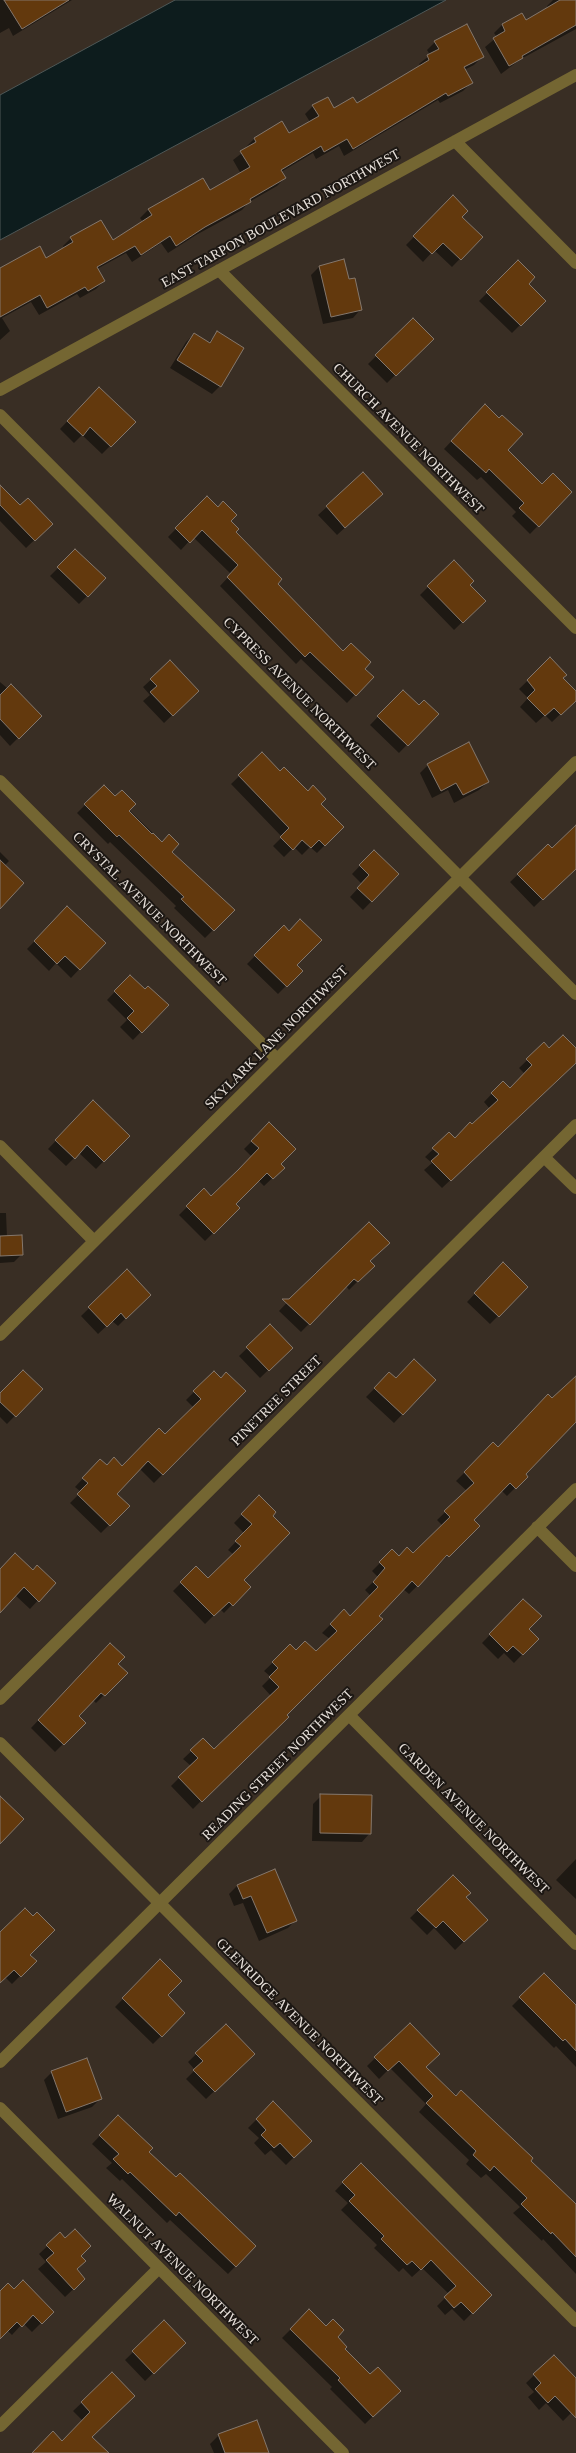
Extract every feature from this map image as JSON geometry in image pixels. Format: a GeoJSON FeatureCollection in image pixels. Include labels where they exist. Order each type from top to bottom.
{"type":"FeatureCollection","features":[{"type":"Feature","properties":{"kind":"street","name":"EAST TARPON BOULEVARD NORTHWEST"},"geometry":{"type":"LineString","coordinates":[[0,390],[576,76]]}},
{"type":"Feature","properties":{"kind":"street"},"geometry":{"type":"LineString","coordinates":[[455,142],[576,263]]}},
{"type":"Feature","properties":{"kind":"street","name":"CHURCH AVENUE NORTHWEST"},"geometry":{"type":"LineString","coordinates":[[219,270],[576,628]]}},
{"type":"Feature","properties":{"kind":"street","name":"CYPRESS AVENUE NORTHWEST"},"geometry":{"type":"LineString","coordinates":[[0,415],[576,994]]}},
{"type":"Feature","properties":{"kind":"street","name":"SKYLARK LANE NORTHWEST"},"geometry":{"type":"LineString","coordinates":[[0,1335],[576,762]]}},
{"type":"Feature","properties":{"kind":"street","name":"CRYSTAL AVENUE NORTHWEST"},"geometry":{"type":"LineString","coordinates":[[0,781],[277,1059]]}},
{"type":"Feature","properties":{"kind":"street","name":"PINETREE STREET"},"geometry":{"type":"LineString","coordinates":[[0,1699],[576,1125]]}},
{"type":"Feature","properties":{"kind":"street"},"geometry":{"type":"LineString","coordinates":[[0,1146],[94,1241]]}},
{"type":"Feature","properties":{"kind":"street"},"geometry":{"type":"LineString","coordinates":[[544,1157],[576,1188]]}},
{"type":"Feature","properties":{"kind":"street","name":"READING STREET NORTHWEST"},"geometry":{"type":"LineString","coordinates":[[0,2062],[576,1489]]}},
{"type":"Feature","properties":{"kind":"street"},"geometry":{"type":"LineString","coordinates":[[538,1528],[576,1566]]}},
{"type":"Feature","properties":{"kind":"street","name":"GARDEN AVENUE NORTHWEST"},"geometry":{"type":"LineString","coordinates":[[349,1716],[576,1944]]}},
{"type":"Feature","properties":{"kind":"street","name":"GLENRIDGE AVENUE NORTHWEST"},"geometry":{"type":"LineString","coordinates":[[0,1743],[576,2321]]}},
{"type":"Feature","properties":{"kind":"street","name":"WALNUT AVENUE NORTHWEST"},"geometry":{"type":"LineString","coordinates":[[0,2108],[341,2452]]}},
{"type":"Feature","properties":{"kind":"street"},"geometry":{"type":"LineString","coordinates":[[0,2426],[159,2268]]}},
{"type":"Feature","properties":{"kind":"shaded area"},"geometry":{"type":"Polygon","coordinates":[[[175,0],[446,0],[0,240],[0,95],[175,0]]]}},
{"type":"Feature","properties":{"kind":"building"},"geometry":{"type":"Polygon","coordinates":[[[4,0],[69,0],[22,29],[4,0]]]}},
{"type":"Feature","properties":{"kind":"building"},"geometry":{"type":"Polygon","coordinates":[[[560,0],[576,0],[576,25],[522,56],[523,58],[509,66],[493,38],[505,31],[502,24],[522,13],[526,20],[560,0]]]}},
{"type":"Feature","properties":{"kind":"building"},"geometry":{"type":"Polygon","coordinates":[[[467,24],[484,57],[464,67],[473,83],[448,96],[446,93],[353,149],[347,139],[324,152],[321,146],[281,170],[286,178],[250,199],[251,202],[205,227],[176,246],[170,236],[141,255],[135,246],[97,267],[105,281],[88,291],[85,287],[47,308],[40,295],[0,317],[0,268],[40,246],[46,258],[73,242],[70,237],[101,220],[113,240],[152,215],[148,209],[203,178],[210,190],[250,167],[240,151],[256,142],[254,138],[282,121],[289,133],[319,116],[312,105],[328,97],[334,108],[353,97],[357,103],[429,60],[427,55],[439,49],[434,41],[467,24]]]}},
{"type":"Feature","properties":{"kind":"building"},"geometry":{"type":"Polygon","coordinates":[[[453,195],[468,211],[462,217],[483,237],[461,260],[443,243],[432,254],[413,236],[453,195]]]}},
{"type":"Feature","properties":{"kind":"building"},"geometry":{"type":"Polygon","coordinates":[[[344,259],[349,279],[355,278],[362,310],[331,317],[319,266],[344,259]]]}},
{"type":"Feature","properties":{"kind":"building"},"geometry":{"type":"Polygon","coordinates":[[[518,260],[535,277],[529,284],[546,301],[521,326],[486,292],[518,260]]]}},
{"type":"Feature","properties":{"kind":"building"},"geometry":{"type":"Polygon","coordinates":[[[413,318],[434,339],[396,376],[375,355],[413,318]]]}},
{"type":"Feature","properties":{"kind":"building"},"geometry":{"type":"Polygon","coordinates":[[[217,331],[244,348],[221,387],[177,360],[194,333],[210,343],[217,331]]]}},
{"type":"Feature","properties":{"kind":"building"},"geometry":{"type":"Polygon","coordinates":[[[99,387],[136,422],[111,447],[90,427],[83,436],[67,421],[99,387]]]}},
{"type":"Feature","properties":{"kind":"building"},"geometry":{"type":"Polygon","coordinates":[[[485,404],[499,418],[502,415],[523,434],[508,450],[542,484],[553,473],[572,492],[539,527],[519,508],[524,503],[489,469],[486,473],[451,441],[485,404]]]}},
{"type":"Feature","properties":{"kind":"building"},"geometry":{"type":"Polygon","coordinates":[[[363,472],[383,494],[345,528],[326,506],[363,472]]]}},
{"type":"Feature","properties":{"kind":"building"},"geometry":{"type":"Polygon","coordinates":[[[0,485],[20,505],[28,498],[53,524],[35,541],[0,505],[0,485]]]}},
{"type":"Feature","properties":{"kind":"building"},"geometry":{"type":"Polygon","coordinates":[[[207,496],[218,507],[223,501],[237,515],[231,521],[239,529],[236,532],[282,579],[278,584],[343,651],[351,643],[371,662],[365,669],[374,677],[356,696],[310,652],[305,657],[227,577],[238,565],[202,530],[190,543],[175,528],[207,496]]]}},
{"type":"Feature","properties":{"kind":"building"},"geometry":{"type":"Polygon","coordinates":[[[75,549],[106,578],[88,597],[57,567],[75,549]]]}},
{"type":"Feature","properties":{"kind":"building"},"geometry":{"type":"Polygon","coordinates":[[[454,560],[474,581],[470,585],[486,601],[463,623],[427,586],[454,560]]]}},
{"type":"Feature","properties":{"kind":"building"},"geometry":{"type":"Polygon","coordinates":[[[550,657],[567,675],[563,678],[576,691],[576,701],[561,715],[554,708],[545,716],[527,698],[535,690],[527,680],[550,657]]]}},
{"type":"Feature","properties":{"kind":"building"},"geometry":{"type":"Polygon","coordinates":[[[170,660],[199,691],[173,716],[150,692],[157,686],[150,679],[170,660]]]}},
{"type":"Feature","properties":{"kind":"building"},"geometry":{"type":"Polygon","coordinates":[[[11,684],[42,716],[19,739],[0,719],[0,695],[11,684]]]}},
{"type":"Feature","properties":{"kind":"building"},"geometry":{"type":"Polygon","coordinates":[[[403,690],[419,705],[424,700],[439,714],[408,746],[377,716],[403,690]]]}},
{"type":"Feature","properties":{"kind":"building"},"geometry":{"type":"Polygon","coordinates":[[[469,742],[489,782],[463,795],[456,783],[441,791],[427,764],[469,742]]]}},
{"type":"Feature","properties":{"kind":"building"},"geometry":{"type":"Polygon","coordinates":[[[262,752],[280,771],[284,767],[308,791],[313,785],[326,799],[321,804],[344,827],[325,846],[319,840],[311,848],[302,840],[293,850],[280,837],[289,828],[238,775],[262,752]]]}},
{"type":"Feature","properties":{"kind":"building"},"geometry":{"type":"Polygon","coordinates":[[[104,785],[115,796],[122,790],[136,804],[129,811],[162,842],[169,834],[179,844],[172,852],[235,910],[214,931],[181,899],[184,897],[119,835],[117,837],[84,804],[104,785]]]}},
{"type":"Feature","properties":{"kind":"building"},"geometry":{"type":"Polygon","coordinates":[[[576,825],[576,869],[543,900],[517,874],[548,844],[552,848],[576,825]]]}},
{"type":"Feature","properties":{"kind":"building"},"geometry":{"type":"Polygon","coordinates":[[[374,850],[399,874],[372,902],[357,888],[369,875],[359,865],[374,850]]]}},
{"type":"Feature","properties":{"kind":"building"},"geometry":{"type":"Polygon","coordinates":[[[0,860],[24,883],[0,909],[0,860]]]}},
{"type":"Feature","properties":{"kind":"building"},"geometry":{"type":"Polygon","coordinates":[[[67,906],[106,943],[80,970],[65,956],[57,964],[34,941],[67,906]]]}},
{"type":"Feature","properties":{"kind":"building"},"geometry":{"type":"Polygon","coordinates":[[[300,919],[322,940],[297,965],[303,971],[287,987],[254,955],[284,925],[289,931],[300,919]]]}},
{"type":"Feature","properties":{"kind":"building"},"geometry":{"type":"Polygon","coordinates":[[[130,975],[145,989],[148,986],[169,1005],[142,1033],[127,1018],[134,1011],[114,991],[130,975]]]}},
{"type":"Feature","properties":{"kind":"building"},"geometry":{"type":"Polygon","coordinates":[[[563,1035],[576,1048],[576,1063],[451,1181],[431,1161],[439,1154],[432,1148],[449,1132],[455,1138],[470,1122],[472,1124],[498,1100],[491,1093],[503,1081],[510,1088],[532,1065],[526,1059],[544,1042],[549,1048],[563,1035]]]}},
{"type":"Feature","properties":{"kind":"building"},"geometry":{"type":"Polygon","coordinates":[[[93,1100],[130,1136],[104,1162],[87,1145],[75,1159],[55,1140],[93,1100]]]}},
{"type":"Feature","properties":{"kind":"building"},"geometry":{"type":"Polygon","coordinates":[[[269,1122],[296,1149],[281,1164],[285,1168],[273,1179],[267,1173],[236,1204],[240,1208],[214,1234],[186,1206],[204,1188],[211,1196],[238,1170],[259,1148],[251,1141],[269,1122]]]}},
{"type":"Feature","properties":{"kind":"building"},"geometry":{"type":"Polygon","coordinates":[[[369,1222],[390,1243],[370,1261],[375,1266],[358,1282],[354,1279],[310,1325],[282,1299],[289,1299],[369,1222]]]}},
{"type":"Feature","properties":{"kind":"building"},"geometry":{"type":"Polygon","coordinates":[[[22,1235],[23,1255],[0,1256],[0,1236],[22,1235]]]}},
{"type":"Feature","properties":{"kind":"building"},"geometry":{"type":"Polygon","coordinates":[[[503,1262],[528,1287],[499,1317],[474,1293],[503,1262]]]}},
{"type":"Feature","properties":{"kind":"building"},"geometry":{"type":"Polygon","coordinates":[[[127,1269],[151,1295],[126,1319],[121,1313],[107,1327],[88,1307],[127,1269]]]}},
{"type":"Feature","properties":{"kind":"building"},"geometry":{"type":"Polygon","coordinates":[[[270,1324],[293,1348],[269,1371],[246,1347],[270,1324]]]}},
{"type":"Feature","properties":{"kind":"building"},"geometry":{"type":"Polygon","coordinates":[[[414,1359],[436,1380],[403,1415],[374,1388],[389,1372],[396,1378],[414,1359]]]}},
{"type":"Feature","properties":{"kind":"building"},"geometry":{"type":"Polygon","coordinates":[[[23,1370],[43,1389],[16,1417],[0,1402],[0,1393],[23,1370]]]}},
{"type":"Feature","properties":{"kind":"building"},"geometry":{"type":"Polygon","coordinates":[[[214,1371],[221,1378],[226,1372],[246,1391],[163,1475],[148,1461],[117,1494],[130,1506],[110,1526],[77,1494],[88,1483],[82,1478],[100,1459],[107,1465],[114,1457],[122,1466],[159,1428],[165,1434],[201,1399],[193,1391],[214,1371]]]}},
{"type":"Feature","properties":{"kind":"building"},"geometry":{"type":"Polygon","coordinates":[[[576,1376],[576,1422],[526,1474],[528,1477],[516,1489],[510,1483],[474,1520],[480,1526],[449,1557],[447,1555],[418,1587],[412,1581],[379,1616],[383,1619],[287,1715],[289,1717],[202,1802],[178,1777],[198,1758],[190,1750],[203,1738],[214,1749],[279,1687],[269,1677],[278,1668],[272,1662],[290,1644],[296,1650],[305,1641],[316,1651],[337,1631],[330,1624],[344,1609],[350,1616],[378,1587],[373,1582],[385,1568],[379,1562],[392,1549],[399,1556],[407,1547],[413,1553],[450,1517],[444,1511],[474,1483],[464,1472],[493,1442],[498,1447],[548,1394],[552,1398],[576,1376]]]}},
{"type":"Feature","properties":{"kind":"building"},"geometry":{"type":"Polygon","coordinates":[[[259,1495],[276,1512],[273,1516],[290,1533],[244,1580],[251,1587],[233,1606],[229,1602],[214,1616],[180,1582],[196,1566],[208,1578],[241,1546],[235,1541],[252,1524],[241,1514],[259,1495]]]}},
{"type":"Feature","properties":{"kind":"building"},"geometry":{"type":"Polygon","coordinates":[[[15,1553],[33,1570],[37,1565],[56,1583],[39,1602],[24,1587],[0,1613],[0,1569],[15,1553]]]}},
{"type":"Feature","properties":{"kind":"building"},"geometry":{"type":"Polygon","coordinates":[[[523,1599],[542,1616],[529,1629],[539,1639],[523,1655],[513,1646],[507,1652],[489,1634],[523,1599]]]}},
{"type":"Feature","properties":{"kind":"building"},"geometry":{"type":"Polygon","coordinates":[[[110,1643],[125,1657],[118,1664],[128,1673],[105,1696],[101,1693],[79,1716],[86,1723],[64,1745],[38,1720],[110,1643]]]}},
{"type":"Feature","properties":{"kind":"building"},"geometry":{"type":"Polygon","coordinates":[[[320,1794],[372,1795],[371,1834],[320,1833],[320,1794]]]}},
{"type":"Feature","properties":{"kind":"building"},"geometry":{"type":"Polygon","coordinates":[[[0,1796],[24,1819],[0,1844],[0,1796]]]}},
{"type":"Feature","properties":{"kind":"building"},"geometry":{"type":"Polygon","coordinates":[[[275,1869],[297,1921],[267,1933],[251,1896],[243,1899],[237,1885],[275,1869]]]}},
{"type":"Feature","properties":{"kind":"building"},"geometry":{"type":"Polygon","coordinates":[[[453,1875],[471,1893],[466,1897],[488,1920],[464,1942],[443,1921],[436,1928],[417,1910],[453,1875]]]}},
{"type":"Feature","properties":{"kind":"building"},"geometry":{"type":"Polygon","coordinates":[[[25,1908],[33,1916],[37,1912],[55,1930],[30,1955],[37,1961],[21,1977],[14,1970],[0,1983],[0,1932],[25,1908]]]}},
{"type":"Feature","properties":{"kind":"building"},"geometry":{"type":"Polygon","coordinates":[[[160,1959],[182,1981],[168,1995],[185,2013],[162,2037],[122,1998],[160,1959]]]}},
{"type":"Feature","properties":{"kind":"building"},"geometry":{"type":"Polygon","coordinates":[[[544,1973],[576,2005],[576,2051],[565,2039],[563,2041],[519,1997],[544,1973]]]}},
{"type":"Feature","properties":{"kind":"building"},"geometry":{"type":"Polygon","coordinates":[[[410,2023],[440,2054],[426,2067],[456,2096],[461,2090],[533,2158],[531,2161],[576,2204],[576,2257],[521,2204],[527,2198],[494,2166],[490,2171],[473,2155],[476,2151],[426,2103],[433,2096],[399,2061],[388,2071],[374,2057],[410,2023]]]}},
{"type":"Feature","properties":{"kind":"building"},"geometry":{"type":"Polygon","coordinates":[[[226,2024],[255,2054],[215,2092],[193,2070],[203,2061],[195,2053],[226,2024]]]}},
{"type":"Feature","properties":{"kind":"building"},"geometry":{"type":"Polygon","coordinates":[[[87,2058],[102,2099],[66,2112],[51,2071],[87,2058]]]}},
{"type":"Feature","properties":{"kind":"building"},"geometry":{"type":"Polygon","coordinates":[[[273,2101],[312,2141],[294,2158],[280,2143],[274,2148],[261,2135],[266,2130],[256,2119],[273,2101]]]}},
{"type":"Feature","properties":{"kind":"building"},"geometry":{"type":"Polygon","coordinates":[[[118,2115],[153,2148],[149,2152],[176,2177],[180,2173],[256,2246],[236,2267],[179,2212],[176,2216],[130,2172],[128,2174],[113,2159],[119,2154],[99,2135],[118,2115]]]}},
{"type":"Feature","properties":{"kind":"building"},"geometry":{"type":"Polygon","coordinates":[[[361,2163],[492,2295],[473,2314],[461,2302],[454,2308],[444,2297],[456,2286],[431,2260],[421,2270],[412,2261],[407,2265],[381,2239],[384,2236],[349,2201],[355,2195],[342,2182],[361,2163]]]}},
{"type":"Feature","properties":{"kind":"building"},"geometry":{"type":"Polygon","coordinates":[[[75,2229],[91,2246],[81,2256],[86,2261],[77,2269],[85,2279],[74,2290],[46,2260],[54,2253],[46,2245],[60,2232],[65,2238],[75,2229]]]}},
{"type":"Feature","properties":{"kind":"building"},"geometry":{"type":"Polygon","coordinates":[[[23,2280],[54,2312],[42,2324],[33,2315],[22,2327],[17,2322],[0,2339],[0,2291],[8,2283],[14,2289],[23,2280]]]}},
{"type":"Feature","properties":{"kind":"building"},"geometry":{"type":"Polygon","coordinates":[[[309,2309],[326,2326],[333,2319],[344,2330],[338,2337],[347,2347],[345,2349],[370,2374],[378,2367],[401,2391],[373,2417],[338,2380],[340,2378],[290,2329],[309,2309]]]}},
{"type":"Feature","properties":{"kind":"building"},"geometry":{"type":"Polygon","coordinates":[[[164,2320],[186,2343],[154,2374],[132,2351],[164,2320]]]}},
{"type":"Feature","properties":{"kind":"building"},"geometry":{"type":"Polygon","coordinates":[[[554,2355],[576,2378],[576,2418],[555,2396],[548,2403],[535,2389],[541,2383],[533,2374],[554,2355]]]}},
{"type":"Feature","properties":{"kind":"building"},"geometry":{"type":"Polygon","coordinates":[[[112,2372],[135,2396],[92,2437],[109,2453],[32,2453],[53,2431],[62,2441],[90,2412],[81,2402],[112,2372]]]}},
{"type":"Feature","properties":{"kind":"building"},"geometry":{"type":"Polygon","coordinates":[[[257,2420],[269,2453],[225,2453],[218,2434],[257,2420]]]}}]}
